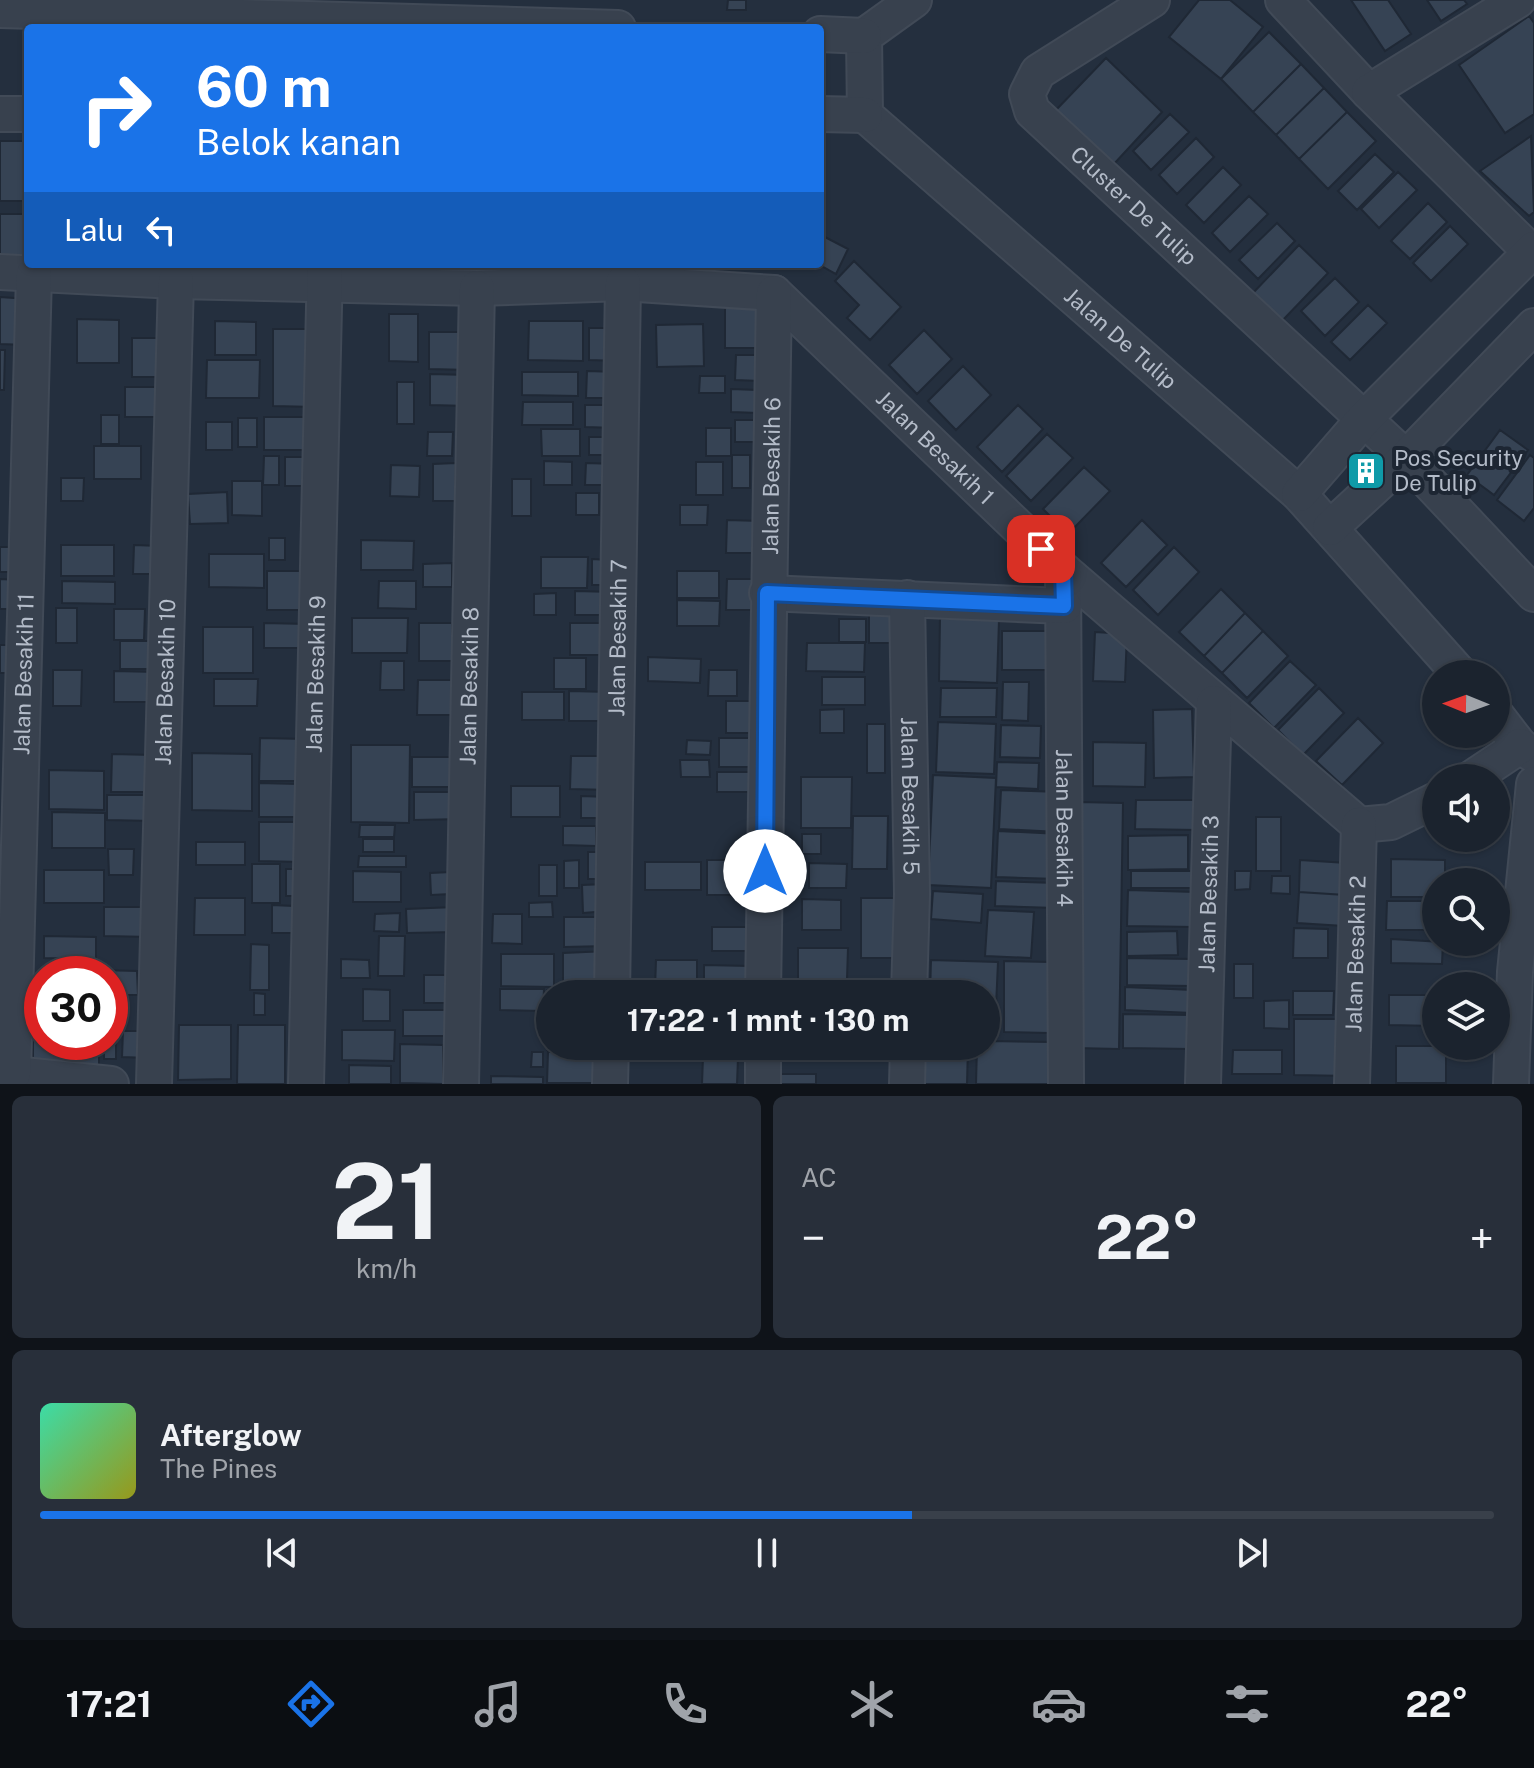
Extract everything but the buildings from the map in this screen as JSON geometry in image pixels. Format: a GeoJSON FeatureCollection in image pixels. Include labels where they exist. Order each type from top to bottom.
{"type":"FeatureCollection","features":[{"type":"Feature","properties":{"kind":"street"},"geometry":{"type":"LineString","coordinates":[[824,34],[864,36],[914,0]]}},
{"type":"Feature","properties":{"kind":"street","name":"Cluster De Tulip"},"geometry":{"type":"LineString","coordinates":[[1152,0],[1038,72],[1027,94],[1032,111],[1406,458],[1534,594]]}},
{"type":"Feature","properties":{"kind":"street"},"geometry":{"type":"LineString","coordinates":[[1283,0],[1369,92],[1533,252],[1364,419],[1299,494]]}},
{"type":"Feature","properties":{"kind":"street"},"geometry":{"type":"LineString","coordinates":[[1369,92],[1518,0]]}},
{"type":"Feature","properties":{"kind":"street"},"geometry":{"type":"LineString","coordinates":[[0,10],[335,16],[524,24]]}},
{"type":"Feature","properties":{"kind":"street"},"geometry":{"type":"LineString","coordinates":[[824,114],[865,115],[864,36]]}},
{"type":"Feature","properties":{"kind":"street"},"geometry":{"type":"LineString","coordinates":[[0,114],[24,114]]}},
{"type":"Feature","properties":{"kind":"street","name":"Jalan De Tulip"},"geometry":{"type":"LineString","coordinates":[[865,115],[1299,494],[1448,660]]}},
{"type":"Feature","properties":{"kind":"street"},"geometry":{"type":"LineString","coordinates":[[0,272],[176,281],[325,273],[477,288],[623,283],[774,293]]}},
{"type":"Feature","properties":{"kind":"street","name":"Jalan Besakih 9"},"geometry":{"type":"LineString","coordinates":[[306,1084],[325,273]]}},
{"type":"Feature","properties":{"kind":"street","name":"Jalan Besakih 11"},"geometry":{"type":"LineString","coordinates":[[7,1071],[34,274]]}},
{"type":"Feature","properties":{"kind":"street","name":"Jalan Besakih 10"},"geometry":{"type":"LineString","coordinates":[[154,1084],[176,281]]}},
{"type":"Feature","properties":{"kind":"street","name":"Jalan Besakih 7"},"geometry":{"type":"LineString","coordinates":[[612,980],[623,283]]}},
{"type":"Feature","properties":{"kind":"street","name":"Jalan Besakih 8"},"geometry":{"type":"LineString","coordinates":[[461,1084],[477,288]]}},
{"type":"Feature","properties":{"kind":"street","name":"Jalan Besakih 1"},"geometry":{"type":"LineString","coordinates":[[774,293],[1063,570],[1359,825]]}},
{"type":"Feature","properties":{"kind":"street","name":"Jalan Besakih 6"},"geometry":{"type":"LineString","coordinates":[[763,980],[774,293]]}},
{"type":"Feature","properties":{"kind":"street"},"geometry":{"type":"LineString","coordinates":[[1330,528],[1406,458],[1534,326]]}},
{"type":"Feature","properties":{"kind":"street","name":"Jalan Besakih 4"},"geometry":{"type":"LineString","coordinates":[[1063,570],[1066,1084]]}},
{"type":"Feature","properties":{"kind":"street"},"geometry":{"type":"LineString","coordinates":[[767,593],[1064,606]]}},
{"type":"Feature","properties":{"kind":"street","name":"Jalan Besakih 5"},"geometry":{"type":"LineString","coordinates":[[907,598],[912,894],[909,980]]}},
{"type":"Feature","properties":{"kind":"street","name":"Jalan Besakih 3"},"geometry":{"type":"LineString","coordinates":[[1203,1084],[1214,703]]}},
{"type":"Feature","properties":{"kind":"street"},"geometry":{"type":"LineString","coordinates":[[1500,764],[1527,750],[1510,731]]}},
{"type":"Feature","properties":{"kind":"street"},"geometry":{"type":"LineString","coordinates":[[1511,1084],[1525,973],[1534,784]]}},
{"type":"Feature","properties":{"kind":"street"},"geometry":{"type":"LineString","coordinates":[[1359,825],[1391,822],[1422,807]]}},
{"type":"Feature","properties":{"kind":"street","name":"Jalan Besakih 2"},"geometry":{"type":"LineString","coordinates":[[1352,1084],[1359,825]]}},
{"type":"Feature","properties":{"kind":"street"},"geometry":{"type":"LineString","coordinates":[[610,1084],[611,1060]]}},
{"type":"Feature","properties":{"kind":"street"},"geometry":{"type":"LineString","coordinates":[[763,1060],[763,1084]]}},
{"type":"Feature","properties":{"kind":"street"},"geometry":{"type":"LineString","coordinates":[[907,1084],[908,1060]]}},
{"type":"Feature","properties":{"kind":"street"},"geometry":{"type":"LineString","coordinates":[[7,1071],[111,1084]]}},
{"type":"Feature","properties":{"kind":"place","name":"Pos Security De Tulip"},"geometry":{"type":"Point","coordinates":[1366,471]}},
{"type":"Feature","properties":{"kind":"route"},"geometry":{"type":"LineString","coordinates":[[765,871],[767,593],[1064,606],[1063,570],[1041,549]]}}]}
